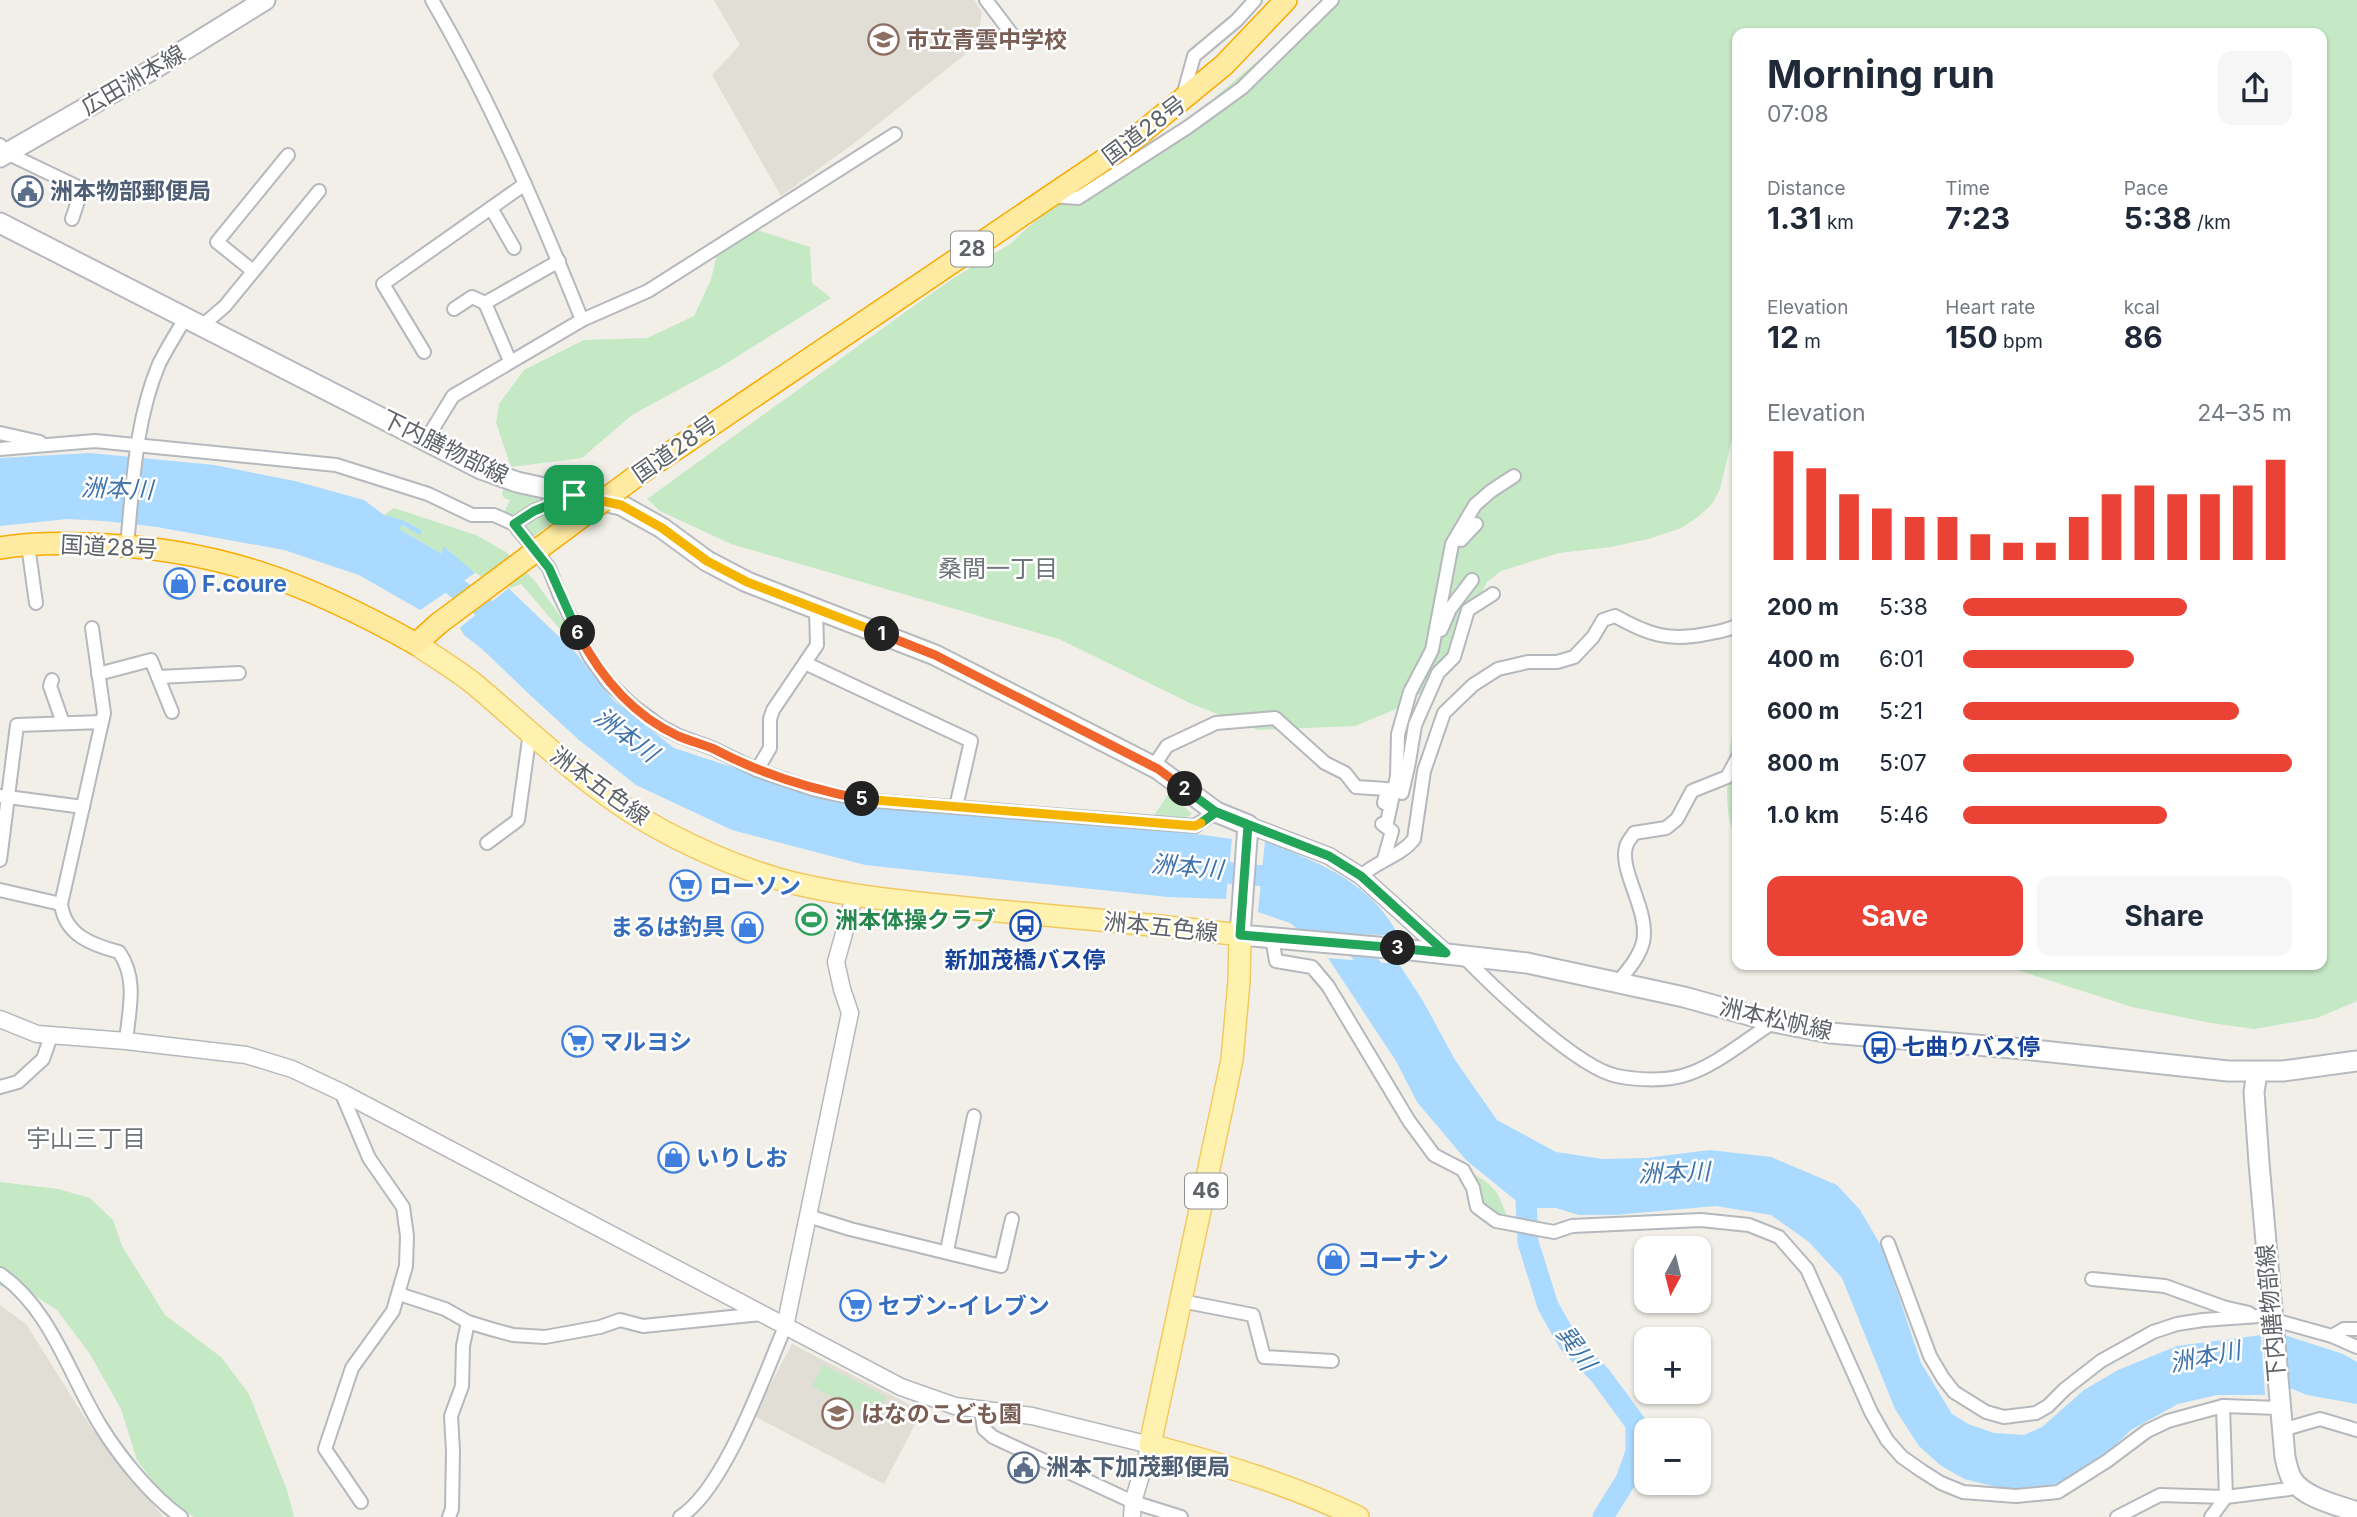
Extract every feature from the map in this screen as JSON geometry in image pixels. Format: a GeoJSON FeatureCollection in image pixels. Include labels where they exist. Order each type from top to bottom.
{"type":"FeatureCollection","features":[{"type":"Feature","properties":{"kind":"highway","name":"国道28号"},"geometry":{"type":"LineString","coordinates":[[0,548],[28,545],[127,545],[219,560],[266,573],[314,591],[416,644],[438,624],[639,474],[1129,143],[1224,65],[1286,0]]}},
{"type":"Feature","properties":{"kind":"main road","name":"広田洲本線"},"geometry":{"type":"LineString","coordinates":[[3,151],[157,67],[265,0]]}},
{"type":"Feature","properties":{"kind":"main road","name":"下内膳物部線"},"geometry":{"type":"LineString","coordinates":[[0,223],[481,469],[517,482],[621,505],[662,528],[707,561],[747,582],[935,655],[1153,767],[1216,812],[1248,830]]}},
{"type":"Feature","properties":{"kind":"main road","name":"洲本五色線"},"geometry":{"type":"LineString","coordinates":[[416,644],[471,681],[600,790],[663,831],[762,873],[792,882],[855,894],[938,905],[1241,925],[1232,1060],[1150,1445]]}},
{"type":"Feature","properties":{"kind":"main road"},"geometry":{"type":"LineString","coordinates":[[1241,925],[1248,830]]}},
{"type":"Feature","properties":{"kind":"main road","name":"洲本松帆線"},"geometry":{"type":"LineString","coordinates":[[1241,925],[1272,938],[1454,954],[1565,970],[1684,997],[1774,1022],[1830,1033],[2024,1049],[2257,1073],[2312,1068],[2357,1060]]}},
{"type":"Feature","properties":{"kind":"main road","name":"下内膳物部線"},"geometry":{"type":"LineString","coordinates":[[2257,1073],[2254,1092],[2268,1322],[2288,1470],[2296,1484]]}},
{"type":"Feature","properties":{"kind":"main road"},"geometry":{"type":"LineString","coordinates":[[1150,1445],[1239,1469],[1359,1517]]}},
{"type":"Feature","properties":{"kind":"main road"},"geometry":{"type":"LineString","coordinates":[[2296,1484],[2310,1494],[2357,1512]]}},
{"type":"Feature","properties":{"kind":"street"},"geometry":{"type":"LineString","coordinates":[[432,0],[467,61],[525,184],[582,320]]}},
{"type":"Feature","properties":{"kind":"street"},"geometry":{"type":"LineString","coordinates":[[986,0],[1014,37]]}},
{"type":"Feature","properties":{"kind":"street"},"geometry":{"type":"LineString","coordinates":[[1181,103],[1194,56],[1237,20],[1255,0]]}},
{"type":"Feature","properties":{"kind":"street"},"geometry":{"type":"LineString","coordinates":[[1051,196],[1078,198],[1188,127],[1242,88],[1332,0]]}},
{"type":"Feature","properties":{"kind":"street"},"geometry":{"type":"LineString","coordinates":[[426,440],[453,396],[582,320],[648,291],[895,134]]}},
{"type":"Feature","properties":{"kind":"street"},"geometry":{"type":"LineString","coordinates":[[3,151],[82,189],[72,219]]}},
{"type":"Feature","properties":{"kind":"street"},"geometry":{"type":"LineString","coordinates":[[253,271],[217,242],[288,155]]}},
{"type":"Feature","properties":{"kind":"street"},"geometry":{"type":"LineString","coordinates":[[424,352],[383,284],[525,184]]}},
{"type":"Feature","properties":{"kind":"street"},"geometry":{"type":"LineString","coordinates":[[127,545],[137,448],[145,409],[159,365],[194,321],[225,306],[318,191]]}},
{"type":"Feature","properties":{"kind":"street"},"geometry":{"type":"LineString","coordinates":[[491,208],[514,248]]}},
{"type":"Feature","properties":{"kind":"street"},"geometry":{"type":"LineString","coordinates":[[485,303],[559,261]]}},
{"type":"Feature","properties":{"kind":"street"},"geometry":{"type":"LineString","coordinates":[[454,309],[472,297],[485,303],[510,361]]}},
{"type":"Feature","properties":{"kind":"street"},"geometry":{"type":"LineString","coordinates":[[0,433],[51,445]]}},
{"type":"Feature","properties":{"kind":"street"},"geometry":{"type":"LineString","coordinates":[[0,449],[95,441],[137,448],[336,465],[428,494],[472,515],[494,515],[514,524],[549,568],[590,657],[608,682],[634,706],[660,726],[757,770],[816,790],[864,800],[1195,826],[1216,812]]}},
{"type":"Feature","properties":{"kind":"street"},"geometry":{"type":"LineString","coordinates":[[1432,650],[1451,550],[1475,505],[1514,476]]}},
{"type":"Feature","properties":{"kind":"street"},"geometry":{"type":"LineString","coordinates":[[514,524],[534,511],[574,495]]}},
{"type":"Feature","properties":{"kind":"street"},"geometry":{"type":"LineString","coordinates":[[1451,550],[1476,524]]}},
{"type":"Feature","properties":{"kind":"street"},"geometry":{"type":"LineString","coordinates":[[28,545],[36,603]]}},
{"type":"Feature","properties":{"kind":"street"},"geometry":{"type":"LineString","coordinates":[[1384,859],[1397,776],[1398,734],[1410,692],[1450,609],[1472,580]]}},
{"type":"Feature","properties":{"kind":"street"},"geometry":{"type":"LineString","coordinates":[[1389,829],[1409,762],[1415,725],[1437,673],[1454,657],[1468,610],[1493,594]]}},
{"type":"Feature","properties":{"kind":"street"},"geometry":{"type":"LineString","coordinates":[[757,770],[770,748],[770,719],[773,710],[807,664],[817,645],[816,609]]}},
{"type":"Feature","properties":{"kind":"street"},"geometry":{"type":"LineString","coordinates":[[1361,876],[1384,859],[1407,848],[1414,839],[1424,771],[1444,713],[1473,685],[1498,669],[1528,662],[1557,662],[1574,657],[1593,637],[1603,620],[1615,617],[1658,637],[1688,639],[1732,629]]}},
{"type":"Feature","properties":{"kind":"street"},"geometry":{"type":"LineString","coordinates":[[92,628],[104,713],[61,904],[63,915],[79,936],[96,946],[119,952],[127,964],[132,982],[127,1041]]}},
{"type":"Feature","properties":{"kind":"street"},"geometry":{"type":"LineString","coordinates":[[99,674],[151,660],[172,712]]}},
{"type":"Feature","properties":{"kind":"street"},"geometry":{"type":"LineString","coordinates":[[807,664],[971,741],[956,807]]}},
{"type":"Feature","properties":{"kind":"street"},"geometry":{"type":"LineString","coordinates":[[158,677],[239,673]]}},
{"type":"Feature","properties":{"kind":"street"},"geometry":{"type":"LineString","coordinates":[[52,680],[50,685],[63,723]]}},
{"type":"Feature","properties":{"kind":"street"},"geometry":{"type":"LineString","coordinates":[[1153,767],[1167,746],[1216,723],[1275,718],[1325,763],[1345,773],[1356,787],[1387,789],[1381,822],[1389,829]]}},
{"type":"Feature","properties":{"kind":"street"},"geometry":{"type":"LineString","coordinates":[[0,860],[4,797],[17,725],[102,722]]}},
{"type":"Feature","properties":{"kind":"street"},"geometry":{"type":"LineString","coordinates":[[487,843],[518,820],[530,732]]}},
{"type":"Feature","properties":{"kind":"street"},"geometry":{"type":"LineString","coordinates":[[1617,983],[1635,961],[1643,941],[1643,917],[1625,857],[1626,845],[1634,833],[1666,828],[1677,819],[1692,791],[1727,777],[1732,768]]}},
{"type":"Feature","properties":{"kind":"street"},"geometry":{"type":"LineString","coordinates":[[4,797],[83,807]]}},
{"type":"Feature","properties":{"kind":"street"},"geometry":{"type":"LineString","coordinates":[[1248,830],[1329,856],[1361,876],[1559,1042],[1595,1068],[1616,1076],[1680,1076],[1704,1067],[1774,1022]]}},
{"type":"Feature","properties":{"kind":"street"},"geometry":{"type":"LineString","coordinates":[[0,890],[61,904]]}},
{"type":"Feature","properties":{"kind":"street"},"geometry":{"type":"LineString","coordinates":[[686,1515],[709,1489],[723,1466],[785,1328],[850,1013],[836,962],[855,894]]}},
{"type":"Feature","properties":{"kind":"street"},"geometry":{"type":"LineString","coordinates":[[1272,938],[1276,961],[1312,967],[1328,986],[1409,1121],[1433,1155],[1463,1170],[1473,1188],[1477,1207],[1496,1221],[1554,1232],[1572,1226],[1701,1220],[1749,1225],[1779,1237],[1807,1269],[1871,1412],[1887,1440],[1902,1457],[1941,1483],[1963,1492],[2016,1496],[2059,1492],[2147,1432],[2188,1414],[2223,1406],[2280,1408]]}},
{"type":"Feature","properties":{"kind":"street"},"geometry":{"type":"LineString","coordinates":[[0,1019],[27,1031],[246,1055],[292,1069],[341,1092],[901,1387],[955,1406],[1032,1416],[1150,1445],[1132,1510]]}},
{"type":"Feature","properties":{"kind":"street"},"geometry":{"type":"LineString","coordinates":[[0,1087],[18,1082],[43,1059],[51,1035]]}},
{"type":"Feature","properties":{"kind":"street"},"geometry":{"type":"LineString","coordinates":[[341,1092],[369,1158],[403,1207],[407,1236],[406,1266],[393,1311],[352,1368],[325,1450],[361,1502]]}},
{"type":"Feature","properties":{"kind":"street"},"geometry":{"type":"LineString","coordinates":[[947,1251],[974,1116]]}},
{"type":"Feature","properties":{"kind":"street"},"geometry":{"type":"LineString","coordinates":[[808,1216],[1001,1266],[1012,1219]]}},
{"type":"Feature","properties":{"kind":"street"},"geometry":{"type":"LineString","coordinates":[[1888,1242],[1930,1356],[1943,1378],[1954,1392],[1986,1412],[2004,1417],[2036,1413],[2101,1361],[2153,1332],[2177,1324],[2203,1320],[2268,1322]]}},
{"type":"Feature","properties":{"kind":"street"},"geometry":{"type":"LineString","coordinates":[[0,1274],[28,1297],[100,1426],[162,1502],[180,1517]]}},
{"type":"Feature","properties":{"kind":"street"},"geometry":{"type":"LineString","coordinates":[[2092,1279],[2165,1286],[2268,1322],[2332,1336],[2357,1347]]}},
{"type":"Feature","properties":{"kind":"street"},"geometry":{"type":"LineString","coordinates":[[399,1294],[445,1309],[468,1322],[513,1335],[545,1337],[600,1327],[620,1320],[643,1326],[761,1314]]}},
{"type":"Feature","properties":{"kind":"street"},"geometry":{"type":"LineString","coordinates":[[1181,1301],[1253,1315],[1264,1357],[1332,1361]]}},
{"type":"Feature","properties":{"kind":"street"},"geometry":{"type":"LineString","coordinates":[[449,1517],[452,1509],[451,1416],[462,1386],[463,1346],[468,1322]]}},
{"type":"Feature","properties":{"kind":"street"},"geometry":{"type":"LineString","coordinates":[[2332,1336],[2344,1329],[2357,1329]]}},
{"type":"Feature","properties":{"kind":"street"},"geometry":{"type":"LineString","coordinates":[[2211,1517],[2225,1497],[2223,1406]]}},
{"type":"Feature","properties":{"kind":"street"},"geometry":{"type":"LineString","coordinates":[[981,1410],[984,1429],[993,1437],[1132,1510],[1181,1517]]}},
{"type":"Feature","properties":{"kind":"street"},"geometry":{"type":"LineString","coordinates":[[2282,1430],[2320,1419],[2357,1430]]}},
{"type":"Feature","properties":{"kind":"street"},"geometry":{"type":"LineString","coordinates":[[2117,1517],[2160,1495],[2225,1497],[2289,1489],[2296,1484]]}},
{"type":"Feature","properties":{"kind":"shaded area"},"geometry":{"type":"Polygon","coordinates":[[[714,0],[974,0],[982,12],[977,45],[853,144],[781,196],[712,75],[740,45],[714,0]]]}},
{"type":"Feature","properties":{"kind":"shaded area"},"geometry":{"type":"Polygon","coordinates":[[[0,1305],[26,1324],[92,1429],[163,1517],[0,1517],[0,1305]]]}},
{"type":"Feature","properties":{"kind":"shaded area","name":"はなのこども園"},"geometry":{"type":"Polygon","coordinates":[[[792,1344],[922,1411],[884,1484],[754,1416],[792,1344]]]}},
{"type":"Feature","properties":{"kind":"green space"},"geometry":{"type":"Polygon","coordinates":[[[1329,0],[2357,0],[2357,1001],[2317,1018],[2254,1029],[2132,1007],[2018,970],[2327,970],[2327,28],[1732,28],[1732,439],[1720,489],[1712,504],[1681,528],[1648,539],[1559,553],[1501,571],[1487,582],[1450,660],[1428,688],[1401,707],[1355,726],[1258,730],[1192,704],[1059,639],[731,544],[660,511],[647,499],[952,279],[1010,244],[1034,222],[1049,203],[1082,178],[1186,122],[1329,0]]]}},
{"type":"Feature","properties":{"kind":"green space"},"geometry":{"type":"Polygon","coordinates":[[[751,228],[810,247],[812,283],[831,298],[722,366],[632,415],[582,458],[511,467],[496,423],[499,404],[524,370],[584,340],[647,338],[694,316],[711,280],[719,245],[751,228]]]}},
{"type":"Feature","properties":{"kind":"green space"},"geometry":{"type":"Polygon","coordinates":[[[505,482],[540,496],[535,505],[515,521],[505,511],[510,500],[502,494],[505,482]]]}},
{"type":"Feature","properties":{"kind":"green space"},"geometry":{"type":"Polygon","coordinates":[[[394,508],[476,535],[506,552],[535,581],[571,631],[565,635],[521,584],[505,590],[399,529],[401,525],[420,534],[422,530],[384,515],[394,508]]]}},
{"type":"Feature","properties":{"kind":"green space"},"geometry":{"type":"Polygon","coordinates":[[[543,509],[554,522],[521,545],[510,533],[543,509]]]}},
{"type":"Feature","properties":{"kind":"green space"},"geometry":{"type":"Polygon","coordinates":[[[1732,734],[1732,830],[1727,803],[1732,734]]]}},
{"type":"Feature","properties":{"kind":"green space"},"geometry":{"type":"Polygon","coordinates":[[[1169,793],[1192,814],[1179,819],[1153,817],[1169,793]]]}},
{"type":"Feature","properties":{"kind":"green space"},"geometry":{"type":"Polygon","coordinates":[[[1471,1172],[1495,1190],[1507,1217],[1499,1216],[1487,1207],[1471,1172]]]}},
{"type":"Feature","properties":{"kind":"green space"},"geometry":{"type":"Polygon","coordinates":[[[0,1182],[58,1189],[90,1198],[113,1220],[122,1246],[165,1315],[221,1357],[249,1394],[287,1490],[294,1517],[194,1517],[164,1496],[137,1460],[121,1409],[90,1354],[57,1310],[35,1296],[0,1286],[0,1182]]]}},
{"type":"Feature","properties":{"kind":"green space"},"geometry":{"type":"Polygon","coordinates":[[[823,1365],[886,1397],[874,1419],[812,1386],[823,1365]]]}},
{"type":"Feature","properties":{"kind":"water"},"geometry":{"type":"Polygon","coordinates":[[[90,453],[214,465],[295,481],[364,500],[384,515],[422,530],[420,535],[402,525],[399,529],[442,554],[443,546],[475,573],[420,610],[359,575],[284,550],[157,527],[105,521],[67,519],[0,526],[0,458],[90,453]]]}},
{"type":"Feature","properties":{"kind":"water"},"geometry":{"type":"Polygon","coordinates":[[[501,581],[576,653],[613,700],[674,748],[826,798],[1097,820],[1232,839],[1226,899],[1168,897],[865,865],[732,830],[636,785],[579,740],[464,635],[454,617],[501,581]]]}},
{"type":"Feature","properties":{"kind":"water"},"geometry":{"type":"Polygon","coordinates":[[[1265,841],[1324,866],[1358,887],[1387,917],[1399,936],[1300,931],[1290,923],[1258,912],[1265,841]]]}},
{"type":"Feature","properties":{"kind":"water"},"geometry":{"type":"Polygon","coordinates":[[[1328,958],[1399,964],[1455,1060],[1497,1120],[1556,1152],[1603,1159],[1646,1158],[1710,1150],[1771,1157],[1837,1185],[1860,1210],[1883,1249],[1921,1363],[1952,1414],[1968,1424],[1994,1433],[2024,1435],[2042,1427],[2084,1390],[2118,1370],[2177,1346],[2261,1335],[2265,1395],[2217,1395],[2178,1404],[2131,1430],[2109,1451],[2062,1482],[2038,1488],[2005,1489],[1964,1479],[1940,1465],[1919,1446],[1895,1409],[1842,1278],[1809,1242],[1771,1215],[1716,1206],[1615,1215],[1579,1215],[1556,1208],[1525,1208],[1466,1160],[1417,1102],[1396,1061],[1328,958]]]}},
{"type":"Feature","properties":{"kind":"water"},"geometry":{"type":"Polygon","coordinates":[[[2278,1333],[2343,1354],[2357,1362],[2357,1404],[2307,1395],[2282,1385],[2278,1333]]]}},
{"type":"Feature","properties":{"kind":"pier"},"geometry":{"type":"Polygon","coordinates":[[[503,579],[510,587],[457,630],[451,618],[503,579]]]}},
{"type":"Feature","properties":{"kind":"pier"},"geometry":{"type":"Polygon","coordinates":[[[1328,954],[1400,961],[1403,964],[1324,957],[1328,954]]]}},
{"type":"Feature","properties":{"kind":"waterway","name":"洲本川"},"geometry":{"type":"LineString","coordinates":[[432,570],[485,609]]}},
{"type":"Feature","properties":{"kind":"waterway","name":"洲本川"},"geometry":{"type":"LineString","coordinates":[[1201,865],[1234,874],[1268,876],[1289,881]]}},
{"type":"Feature","properties":{"kind":"waterway","name":"洲本川"},"geometry":{"type":"LineString","coordinates":[[1332,912],[1384,985]]}},
{"type":"Feature","properties":{"kind":"waterway","name":"巽川"},"geometry":{"type":"LineString","coordinates":[[1528,1179],[1528,1242],[1548,1306],[1569,1343],[1600,1375],[1636,1424],[1636,1452],[1626,1480],[1603,1517]]}},
{"type":"Feature","properties":{"kind":"place","name":"市立青雲中学校"},"geometry":{"type":"Point","coordinates":[883,40]}},
{"type":"Feature","properties":{"kind":"place","name":"洲本物部郵便局"},"geometry":{"type":"Point","coordinates":[27,191]}},
{"type":"Feature","properties":{"kind":"place","name":"F.coure"},"geometry":{"type":"Point","coordinates":[179,584]}},
{"type":"Feature","properties":{"kind":"place","name":"ローソン"},"geometry":{"type":"Point","coordinates":[686,886]}},
{"type":"Feature","properties":{"kind":"place","name":"洲本体操クラブ"},"geometry":{"type":"Point","coordinates":[812,920]}},
{"type":"Feature","properties":{"kind":"place","name":"新加茂橋バス停"},"geometry":{"type":"Point","coordinates":[1025,926]}},
{"type":"Feature","properties":{"kind":"place","name":"まるは釣具"},"geometry":{"type":"Point","coordinates":[748,927]}},
{"type":"Feature","properties":{"kind":"place","name":"マルヨシ"},"geometry":{"type":"Point","coordinates":[577,1042]}},
{"type":"Feature","properties":{"kind":"place","name":"七曲りバス停"},"geometry":{"type":"Point","coordinates":[1879,1047]}},
{"type":"Feature","properties":{"kind":"place","name":"いりしお"},"geometry":{"type":"Point","coordinates":[673,1158]}},
{"type":"Feature","properties":{"kind":"place","name":"コーナン"},"geometry":{"type":"Point","coordinates":[1334,1260]}},
{"type":"Feature","properties":{"kind":"place","name":"セブン-イレブン"},"geometry":{"type":"Point","coordinates":[855,1306]}},
{"type":"Feature","properties":{"kind":"place","name":"はなのこども園"},"geometry":{"type":"Point","coordinates":[838,1414]}},
{"type":"Feature","properties":{"kind":"place","name":"洲本下加茂郵便局"},"geometry":{"type":"Point","coordinates":[1023,1467]}},
{"type":"Feature","properties":{"kind":"district","name":"桑間一丁目"},"geometry":{"type":"Point","coordinates":[998,569]}},
{"type":"Feature","properties":{"kind":"district","name":"宇山三丁目"},"geometry":{"type":"Point","coordinates":[86,1139]}},
{"type":"Feature","properties":{"kind":"route"},"geometry":{"type":"LineString","coordinates":[[574,495],[534,511],[514,524],[549,568],[590,657],[608,682],[660,726],[679,736],[712,748],[757,770],[816,790],[864,800],[1195,826],[1216,812],[1329,856],[1361,876],[1446,953],[1240,935],[1248,825],[1216,812],[1158,769],[935,655],[747,582],[707,561],[662,528],[621,505],[574,495]]}}]}
